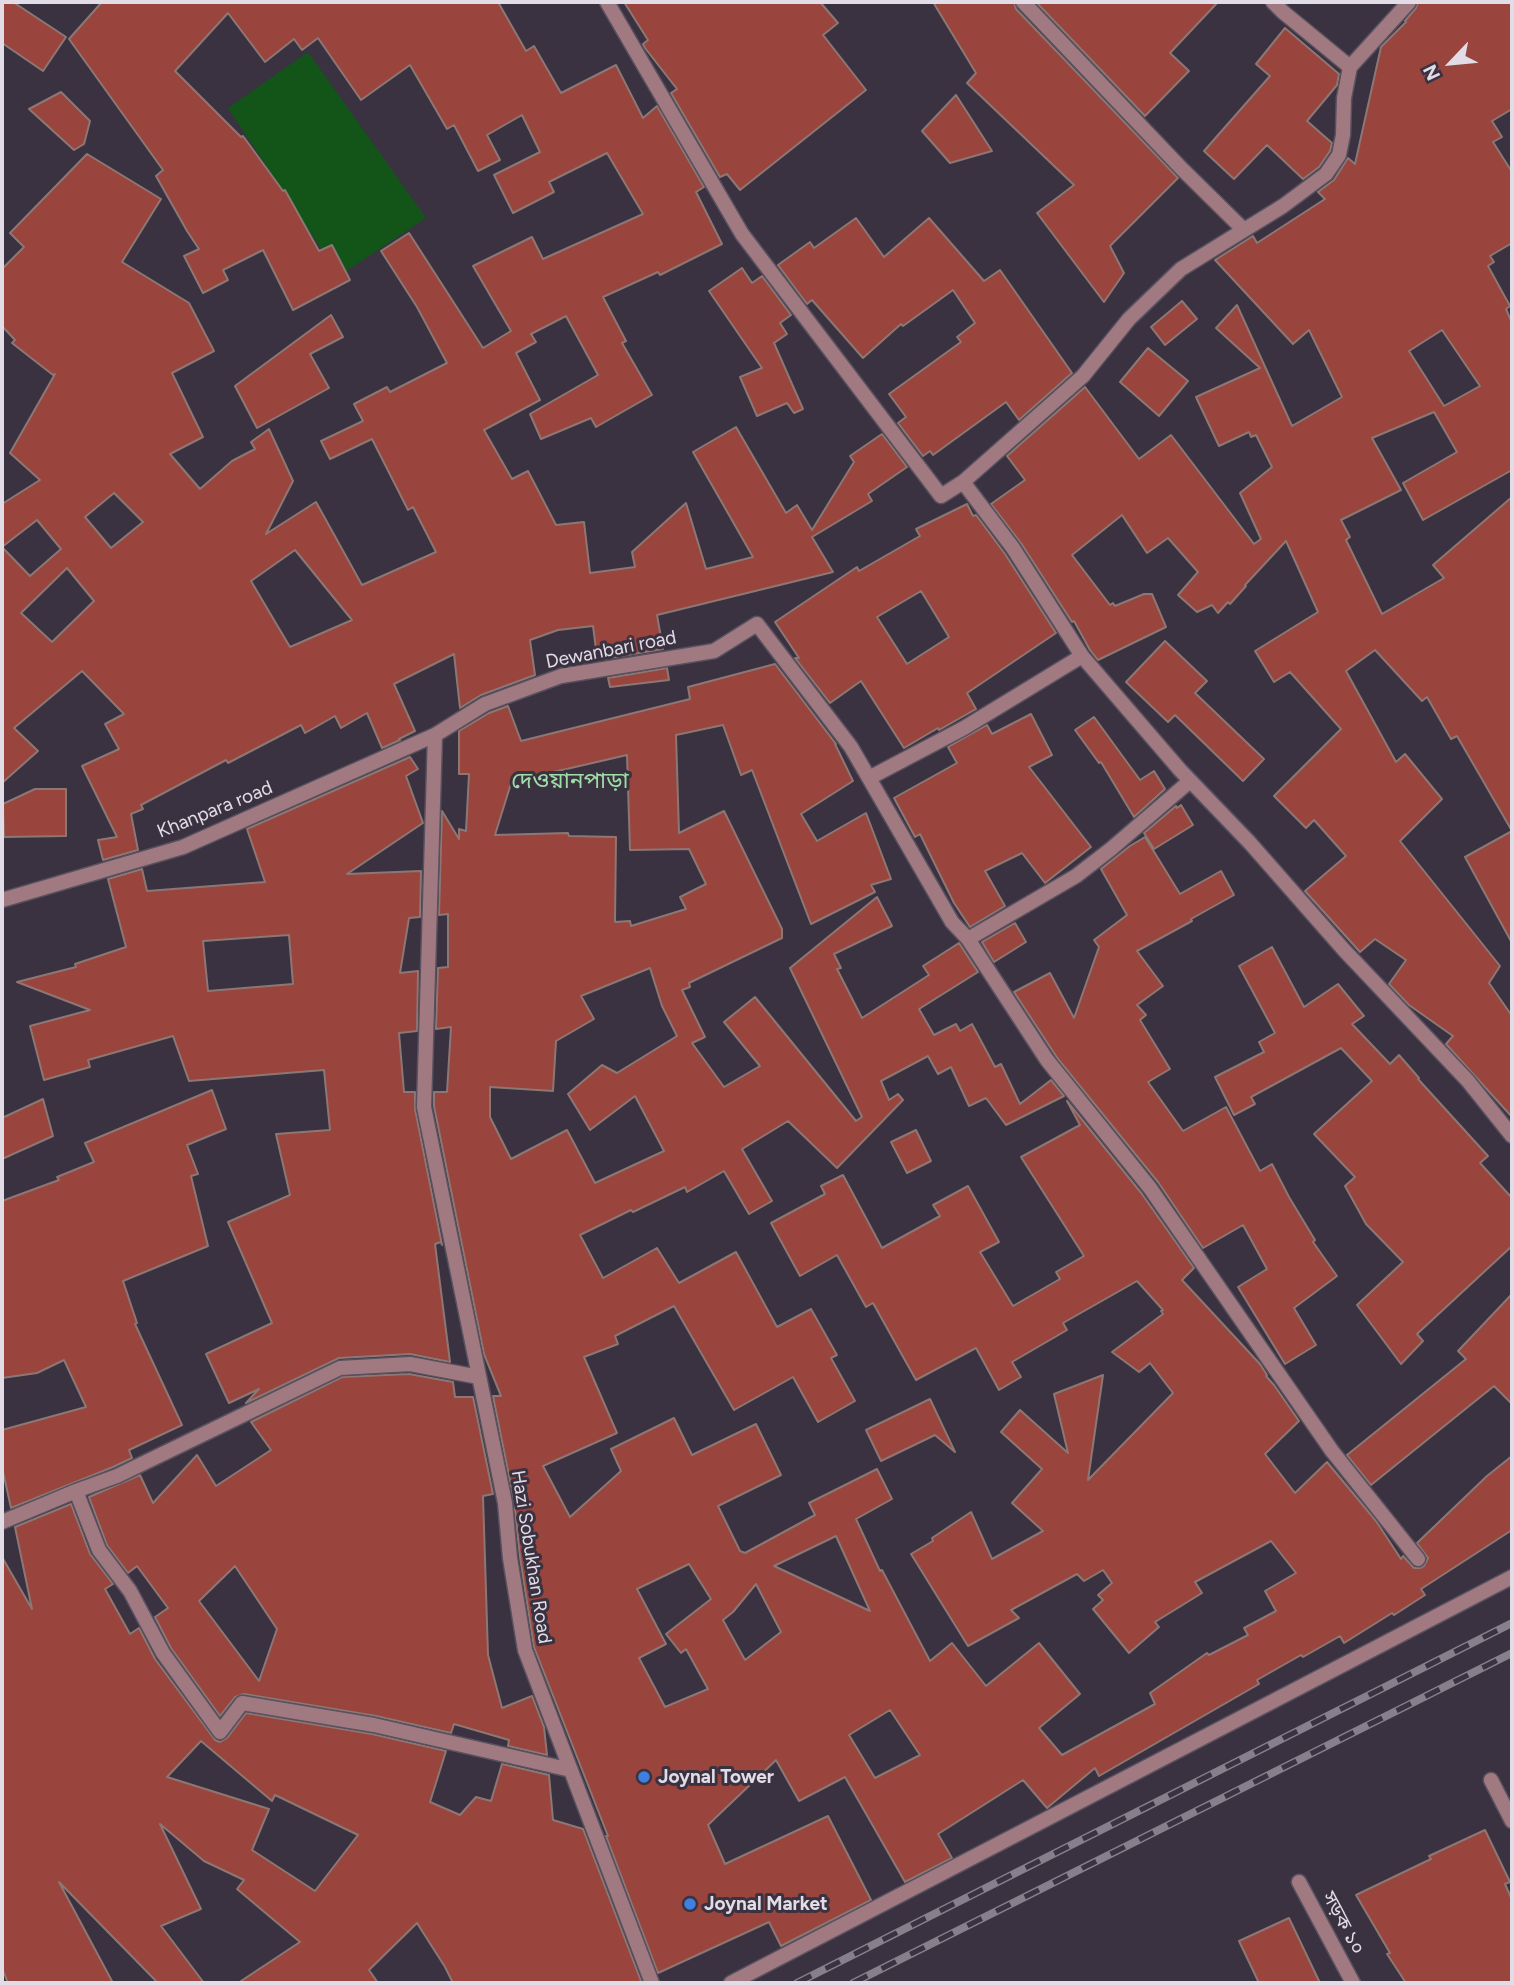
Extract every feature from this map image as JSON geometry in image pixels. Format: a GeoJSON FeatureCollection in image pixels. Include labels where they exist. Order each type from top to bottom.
{"type":"FeatureCollection","features":[{"type":"Feature","properties":{"kind":"street"},"geometry":{"type":"LineString","coordinates":[[607,2],[742,234],[941,495],[963,482],[1083,376],[1129,318],[1181,269],[1283,206],[1326,174],[1339,155],[1343,135],[1344,98],[1350,67],[1409,2]]}},
{"type":"Feature","properties":{"kind":"street"},"geometry":{"type":"LineString","coordinates":[[1023,2],[1244,230]]}},
{"type":"Feature","properties":{"kind":"street"},"geometry":{"type":"LineString","coordinates":[[1273,2],[1350,67]]}},
{"type":"Feature","properties":{"kind":"street"},"geometry":{"type":"LineString","coordinates":[[963,482],[1013,548],[1082,656],[1344,950],[1468,1081],[1512,1136]]}},
{"type":"Feature","properties":{"kind":"street","name":"Dewanbari road"},"geometry":{"type":"LineString","coordinates":[[435,735],[485,704],[561,676],[714,651],[757,624],[851,747],[869,778]]}},
{"type":"Feature","properties":{"kind":"street"},"geometry":{"type":"LineString","coordinates":[[1082,656],[964,728],[869,778],[952,922],[968,939],[1047,1060],[1150,1188],[1332,1451],[1418,1559]]}},
{"type":"Feature","properties":{"kind":"street","name":"Khanpara road"},"geometry":{"type":"LineString","coordinates":[[2,900],[183,847],[435,735]]}},
{"type":"Feature","properties":{"kind":"street","name":"Hazi Sobukhan Road"},"geometry":{"type":"LineString","coordinates":[[435,735],[424,1107],[505,1503],[510,1558],[525,1650],[652,1983]]}},
{"type":"Feature","properties":{"kind":"street"},"geometry":{"type":"LineString","coordinates":[[968,939],[1076,876],[1191,781]]}},
{"type":"Feature","properties":{"kind":"street"},"geometry":{"type":"LineString","coordinates":[[2,1522],[130,1470],[340,1368],[410,1364],[479,1377]]}},
{"type":"Feature","properties":{"kind":"street"},"geometry":{"type":"LineString","coordinates":[[76,1490],[99,1550],[130,1591],[163,1653],[220,1732],[242,1703],[374,1725],[571,1770]]}},
{"type":"Feature","properties":{"kind":"street"},"geometry":{"type":"LineString","coordinates":[[731,1983],[1512,1577]]}},
{"type":"Feature","properties":{"kind":"street"},"geometry":{"type":"LineString","coordinates":[[1491,1780],[1512,1821]]}},
{"type":"Feature","properties":{"kind":"street","name":"সড়ক ১০"},"geometry":{"type":"LineString","coordinates":[[1299,1882],[1353,1983]]}},
{"type":"Feature","properties":{"kind":"green space"},"geometry":{"type":"Polygon","coordinates":[[[308,52],[426,218],[339,276],[228,108],[308,52]]]}},
{"type":"Feature","properties":{"kind":"building"},"geometry":{"type":"Polygon","coordinates":[[[2,2],[13,2],[66,37],[43,71],[2,43],[2,2]]]}},
{"type":"Feature","properties":{"kind":"building"},"geometry":{"type":"Polygon","coordinates":[[[102,2],[498,2],[526,51],[534,46],[561,93],[616,65],[643,118],[657,106],[704,187],[696,192],[722,244],[660,275],[658,272],[603,297],[626,341],[622,343],[652,395],[596,427],[591,418],[541,439],[530,414],[598,375],[566,316],[531,334],[536,342],[516,353],[540,400],[484,430],[512,479],[528,471],[556,525],[584,522],[590,573],[635,567],[632,552],[686,503],[706,569],[753,557],[693,452],[736,427],[786,513],[797,505],[812,530],[854,462],[850,456],[882,434],[907,467],[868,494],[872,501],[812,537],[833,572],[657,615],[663,649],[604,659],[602,648],[596,649],[593,626],[558,630],[530,640],[535,675],[481,695],[460,708],[454,654],[394,684],[415,731],[400,740],[382,748],[367,713],[341,728],[335,716],[305,733],[301,725],[228,763],[226,760],[141,805],[143,809],[131,814],[138,850],[103,860],[98,840],[117,837],[82,766],[119,749],[105,724],[124,714],[82,671],[14,728],[38,751],[2,783],[2,547],[2,504],[40,480],[10,453],[55,374],[12,343],[15,340],[2,326],[2,269],[24,247],[10,233],[87,154],[161,199],[122,262],[189,303],[214,351],[172,373],[203,437],[170,454],[200,489],[232,461],[255,449],[251,442],[269,429],[293,481],[266,534],[316,502],[362,585],[436,552],[413,507],[408,510],[372,439],[330,459],[321,441],[363,421],[354,404],[387,387],[390,392],[447,363],[417,307],[381,251],[409,233],[483,348],[511,331],[473,266],[532,237],[543,259],[643,214],[607,153],[549,182],[554,192],[513,213],[494,175],[540,152],[522,115],[487,135],[500,160],[478,171],[454,125],[447,129],[410,65],[361,100],[318,38],[302,50],[294,39],[265,62],[228,13],[175,71],[241,137],[243,136],[283,191],[285,190],[319,251],[332,245],[350,280],[293,310],[263,250],[223,270],[228,280],[203,293],[184,256],[199,249],[156,176],[163,170],[69,39],[102,2]],[[114,493],[85,517],[111,548],[143,522],[114,493]],[[37,520],[2,547],[30,576],[61,549],[37,520]],[[295,550],[251,581],[290,647],[352,620],[295,550]],[[67,568],[21,613],[52,642],[94,601],[67,568]]]}},
{"type":"Feature","properties":{"kind":"building"},"geometry":{"type":"Polygon","coordinates":[[[624,2],[820,2],[838,23],[823,35],[866,90],[740,190],[727,174],[720,177],[671,93],[677,89],[645,48],[643,44],[648,40],[624,2]]]}},
{"type":"Feature","properties":{"kind":"building"},"geometry":{"type":"Polygon","coordinates":[[[933,2],[1014,2],[1016,9],[1178,178],[1110,246],[1124,273],[1104,302],[1037,213],[1074,185],[967,83],[976,73],[933,2]]]}},
{"type":"Feature","properties":{"kind":"building"},"geometry":{"type":"Polygon","coordinates":[[[1036,2],[1218,2],[1170,53],[1189,71],[1145,116],[1036,2]]]}},
{"type":"Feature","properties":{"kind":"building"},"geometry":{"type":"Polygon","coordinates":[[[1418,2],[1512,2],[1512,109],[1492,121],[1502,137],[1493,142],[1512,172],[1512,243],[1490,256],[1494,262],[1488,266],[1510,306],[1506,309],[1512,323],[1512,470],[1423,520],[1403,483],[1457,452],[1434,412],[1372,438],[1401,490],[1341,520],[1350,537],[1346,540],[1382,614],[1444,578],[1433,565],[1512,497],[1512,831],[1457,736],[1451,739],[1427,697],[1422,701],[1375,650],[1346,671],[1396,762],[1405,754],[1442,799],[1400,841],[1500,966],[1489,983],[1512,1016],[1512,1117],[1446,1044],[1453,1036],[1409,1005],[1389,984],[1406,960],[1375,939],[1360,952],[1305,891],[1346,856],[1314,820],[1306,828],[1274,796],[1341,729],[1290,672],[1274,682],[1255,651],[1318,612],[1286,541],[1230,604],[1228,602],[1218,613],[1212,605],[1197,612],[1178,595],[1198,572],[1168,538],[1147,553],[1122,515],[1072,555],[1110,605],[1113,603],[1115,606],[1144,594],[1152,594],[1166,627],[1098,660],[1021,543],[991,504],[1025,480],[1007,456],[1085,387],[1139,459],[1171,435],[1254,544],[1261,539],[1240,493],[1272,467],[1256,435],[1251,437],[1249,432],[1219,446],[1196,397],[1260,368],[1216,328],[1237,305],[1292,426],[1342,397],[1309,330],[1293,344],[1215,260],[1253,236],[1257,243],[1325,199],[1318,192],[1334,180],[1348,158],[1355,164],[1381,47],[1416,8],[1418,2]],[[1442,330],[1409,351],[1444,406],[1480,386],[1442,330]]]}},
{"type":"Feature","properties":{"kind":"building"},"geometry":{"type":"Polygon","coordinates":[[[1285,28],[1339,74],[1337,85],[1307,121],[1332,143],[1330,151],[1319,167],[1303,179],[1267,145],[1234,179],[1204,151],[1270,76],[1256,64],[1285,28]]]}},
{"type":"Feature","properties":{"kind":"building"},"geometry":{"type":"Polygon","coordinates":[[[61,92],[90,121],[84,144],[74,150],[29,109],[61,92]]]}},
{"type":"Feature","properties":{"kind":"building"},"geometry":{"type":"Polygon","coordinates":[[[956,95],[992,151],[950,163],[922,131],[956,95]]]}},
{"type":"Feature","properties":{"kind":"building"},"geometry":{"type":"Polygon","coordinates":[[[856,218],[884,257],[929,218],[984,281],[1000,270],[1072,373],[1019,420],[1006,402],[933,455],[930,451],[923,456],[898,423],[906,417],[889,394],[961,342],[957,337],[975,323],[953,290],[903,326],[901,324],[863,358],[812,300],[807,304],[778,265],[810,242],[814,248],[856,218]]]}},
{"type":"Feature","properties":{"kind":"building"},"geometry":{"type":"Polygon","coordinates":[[[742,268],[752,283],[762,276],[791,315],[780,323],[787,334],[774,343],[803,409],[794,413],[787,403],[757,416],[740,377],[762,368],[709,291],[742,268]]]}},
{"type":"Feature","properties":{"kind":"building"},"geometry":{"type":"Polygon","coordinates":[[[1182,301],[1197,319],[1165,345],[1151,327],[1182,301]]]}},
{"type":"Feature","properties":{"kind":"building"},"geometry":{"type":"Polygon","coordinates":[[[331,315],[343,337],[310,354],[329,388],[257,428],[235,386],[331,315]]]}},
{"type":"Feature","properties":{"kind":"building"},"geometry":{"type":"Polygon","coordinates":[[[1148,348],[1188,381],[1159,416],[1120,382],[1148,348]]]}},
{"type":"Feature","properties":{"kind":"building"},"geometry":{"type":"Polygon","coordinates":[[[967,504],[973,516],[976,515],[1005,554],[1056,633],[967,693],[976,709],[904,748],[861,681],[830,703],[795,658],[799,658],[775,622],[857,567],[859,571],[920,536],[916,529],[967,504]],[[921,591],[877,617],[907,664],[949,637],[921,591]]]}},
{"type":"Feature","properties":{"kind":"building"},"geometry":{"type":"Polygon","coordinates":[[[1165,641],[1207,681],[1195,693],[1264,759],[1243,781],[1175,715],[1168,722],[1126,682],[1165,641]]]}},
{"type":"Feature","properties":{"kind":"building"},"geometry":{"type":"Polygon","coordinates":[[[775,664],[836,744],[853,781],[801,814],[817,841],[866,813],[891,879],[871,885],[875,892],[811,924],[752,770],[741,775],[723,725],[676,735],[679,833],[724,811],[782,929],[782,938],[689,983],[690,987],[682,990],[705,1037],[692,1043],[724,1087],[760,1066],[724,1022],[755,997],[856,1121],[862,1117],[790,968],[877,897],[892,926],[834,954],[841,968],[837,969],[862,1018],[929,975],[923,966],[959,943],[978,972],[919,1009],[934,1035],[956,1024],[960,1031],[972,1024],[995,1067],[1001,1064],[1020,1104],[1051,1080],[1064,1096],[1006,1125],[986,1098],[969,1106],[951,1067],[938,1074],[928,1056],[881,1081],[889,1100],[898,1094],[903,1100],[837,1168],[788,1121],[742,1149],[772,1201],[749,1214],[724,1171],[687,1192],[685,1187],[580,1235],[603,1278],[657,1248],[679,1283],[736,1252],[777,1327],[811,1309],[837,1355],[831,1358],[855,1401],[818,1422],[793,1377],[734,1410],[674,1306],[615,1336],[618,1344],[584,1357],[617,1433],[543,1466],[570,1517],[621,1471],[611,1449],[674,1418],[692,1455],[756,1424],[781,1475],[718,1506],[740,1551],[745,1553],[815,1515],[809,1503],[877,1469],[892,1499],[856,1519],[880,1571],[882,1570],[930,1661],[952,1643],[986,1686],[1039,1643],[1080,1694],[1039,1728],[1062,1755],[1155,1704],[1150,1693],[1207,1653],[1209,1655],[1248,1635],[1244,1628],[1276,1611],[1265,1591],[1296,1573],[1271,1541],[1195,1582],[1202,1593],[1155,1622],[1159,1627],[1129,1653],[1093,1609],[1103,1600],[1098,1595],[1112,1583],[1103,1570],[1084,1581],[1077,1574],[1011,1610],[1019,1618],[968,1646],[911,1554],[971,1512],[992,1559],[1043,1531],[1012,1503],[1042,1469],[1001,1432],[1020,1410],[1068,1453],[1054,1394],[1103,1375],[1088,1480],[1173,1393],[1150,1363],[1139,1372],[1112,1352],[1163,1314],[1163,1310],[1137,1281],[1063,1323],[1067,1330],[1012,1362],[1021,1377],[999,1390],[976,1348],[916,1380],[873,1303],[866,1307],[837,1255],[800,1276],[771,1223],[825,1194],[821,1186],[843,1175],[882,1248],[940,1216],[933,1205],[968,1186],[999,1242],[980,1252],[1013,1306],[1060,1279],[1056,1272],[1084,1256],[1021,1157],[1080,1125],[1067,1101],[1142,1194],[1194,1268],[1182,1280],[1260,1364],[1299,1421],[1265,1454],[1295,1493],[1327,1462],[1376,1521],[1401,1559],[1403,1556],[1414,1568],[1420,1568],[1428,1558],[1417,1543],[1487,1476],[1512,1456],[1512,1530],[1421,1589],[1425,1595],[1394,1615],[1392,1613],[1344,1643],[1340,1636],[1303,1657],[1301,1655],[1257,1680],[1259,1684],[1099,1776],[1095,1768],[1047,1808],[1023,1780],[938,1834],[952,1858],[905,1882],[845,1777],[799,1801],[776,1760],[708,1825],[725,1864],[828,1816],[871,1900],[781,1946],[769,1922],[658,1973],[534,1647],[514,1501],[493,1396],[501,1396],[484,1354],[434,1106],[434,1092],[447,1092],[451,1027],[436,1029],[438,968],[448,967],[448,914],[439,915],[442,811],[459,839],[459,829],[466,831],[469,774],[459,774],[459,731],[489,713],[508,706],[521,741],[690,699],[688,687],[775,664]],[[627,755],[545,774],[544,778],[513,777],[495,835],[568,833],[569,836],[616,837],[615,922],[630,921],[631,926],[686,909],[680,897],[706,884],[689,849],[630,850],[627,755]],[[650,968],[581,996],[594,1019],[556,1041],[553,1091],[490,1087],[490,1117],[511,1159],[567,1130],[595,1183],[664,1151],[635,1096],[590,1130],[568,1094],[602,1065],[617,1073],[677,1036],[662,1006],[650,968]],[[836,1536],[774,1566],[870,1611],[836,1536]],[[689,1564],[637,1589],[666,1644],[639,1658],[665,1707],[708,1689],[686,1649],[681,1653],[666,1634],[711,1599],[689,1564]],[[756,1584],[723,1620],[745,1660],[781,1632],[756,1584]],[[890,1710],[849,1735],[875,1778],[920,1755],[890,1710]]]}},
{"type":"Feature","properties":{"kind":"building"},"geometry":{"type":"Polygon","coordinates":[[[667,668],[669,680],[610,687],[608,678],[667,668]]]}},
{"type":"Feature","properties":{"kind":"building"},"geometry":{"type":"Polygon","coordinates":[[[1031,714],[1052,755],[1029,767],[1091,847],[1045,883],[1022,853],[985,871],[1005,906],[970,927],[954,903],[920,834],[915,837],[894,798],[957,763],[948,747],[987,725],[992,734],[1031,714]]]}},
{"type":"Feature","properties":{"kind":"building"},"geometry":{"type":"Polygon","coordinates":[[[1094,717],[1140,780],[1154,771],[1165,789],[1134,817],[1101,762],[1099,763],[1075,730],[1094,717]]]}},
{"type":"Feature","properties":{"kind":"building"},"geometry":{"type":"Polygon","coordinates":[[[410,757],[418,769],[406,776],[423,823],[347,874],[421,871],[420,917],[409,918],[400,973],[418,971],[417,1031],[399,1033],[404,1092],[415,1092],[415,1109],[442,1245],[441,1242],[435,1244],[450,1362],[410,1354],[339,1358],[246,1403],[259,1389],[229,1403],[206,1354],[272,1323],[228,1222],[290,1195],[276,1134],[330,1130],[324,1070],[189,1081],[173,1036],[88,1060],[90,1067],[44,1080],[30,1026],[90,1010],[17,982],[76,967],[75,964],[126,947],[108,879],[142,869],[147,891],[265,882],[247,829],[410,757]],[[289,935],[203,941],[208,991],[293,984],[289,935]]]}},
{"type":"Feature","properties":{"kind":"building"},"geometry":{"type":"Polygon","coordinates":[[[35,789],[66,789],[66,836],[4,837],[3,804],[35,789]]]}},
{"type":"Feature","properties":{"kind":"building"},"geometry":{"type":"Polygon","coordinates":[[[1181,805],[1193,825],[1154,849],[1144,833],[1176,806],[1177,808],[1181,805]]]}},
{"type":"Feature","properties":{"kind":"building"},"geometry":{"type":"Polygon","coordinates":[[[1512,831],[1512,943],[1465,857],[1512,831]]]}},
{"type":"Feature","properties":{"kind":"building"},"geometry":{"type":"Polygon","coordinates":[[[1145,837],[1180,894],[1221,871],[1234,895],[1137,951],[1163,986],[1137,1005],[1146,1015],[1140,1020],[1170,1069],[1148,1082],[1183,1131],[1226,1107],[1260,1171],[1272,1164],[1315,1240],[1313,1242],[1337,1276],[1294,1308],[1316,1345],[1285,1364],[1238,1287],[1267,1269],[1243,1225],[1203,1248],[1158,1182],[1058,1059],[1014,992],[1050,973],[1074,1018],[1099,947],[1094,940],[1127,915],[1101,869],[1145,837]]]}},
{"type":"Feature","properties":{"kind":"building"},"geometry":{"type":"Polygon","coordinates":[[[1015,923],[1026,942],[994,962],[982,942],[1015,923]]]}},
{"type":"Feature","properties":{"kind":"building"},"geometry":{"type":"Polygon","coordinates":[[[1272,947],[1304,1007],[1338,984],[1364,1016],[1352,1024],[1390,1064],[1399,1055],[1488,1156],[1480,1163],[1512,1198],[1512,1246],[1417,1334],[1423,1341],[1401,1364],[1357,1305],[1403,1262],[1366,1224],[1345,1186],[1355,1177],[1314,1134],[1372,1081],[1341,1048],[1251,1097],[1255,1104],[1234,1115],[1215,1077],[1264,1052],[1259,1042],[1275,1033],[1239,966],[1272,947]]]}},
{"type":"Feature","properties":{"kind":"building"},"geometry":{"type":"Polygon","coordinates":[[[212,1090],[226,1129],[187,1145],[198,1174],[191,1176],[208,1246],[123,1281],[137,1323],[135,1324],[182,1425],[129,1450],[132,1458],[11,1508],[2,1467],[2,1430],[86,1407],[64,1360],[37,1373],[2,1378],[2,1201],[59,1180],[57,1177],[94,1162],[85,1143],[212,1090]]]}},
{"type":"Feature","properties":{"kind":"building"},"geometry":{"type":"Polygon","coordinates":[[[43,1099],[53,1136],[2,1159],[2,1118],[43,1099]]]}},
{"type":"Feature","properties":{"kind":"building"},"geometry":{"type":"Polygon","coordinates":[[[916,1130],[931,1161],[907,1173],[891,1142],[916,1130]]]}},
{"type":"Feature","properties":{"kind":"building"},"geometry":{"type":"Polygon","coordinates":[[[1512,1294],[1512,1404],[1494,1386],[1371,1485],[1347,1455],[1466,1359],[1458,1351],[1512,1294]]]}},
{"type":"Feature","properties":{"kind":"building"},"geometry":{"type":"Polygon","coordinates":[[[409,1374],[453,1382],[455,1397],[473,1397],[493,1494],[483,1496],[488,1655],[502,1708],[532,1696],[544,1727],[547,1755],[508,1746],[509,1740],[454,1724],[451,1733],[376,1716],[244,1694],[235,1697],[220,1716],[171,1648],[155,1617],[168,1608],[137,1566],[128,1573],[107,1545],[89,1497],[140,1475],[153,1503],[197,1455],[216,1486],[271,1450],[251,1422],[342,1377],[409,1374]],[[235,1566],[199,1601],[259,1681],[277,1629],[235,1566]]]}},
{"type":"Feature","properties":{"kind":"building"},"geometry":{"type":"Polygon","coordinates":[[[930,1399],[955,1452],[935,1435],[881,1461],[866,1430],[930,1399]]]}},
{"type":"Feature","properties":{"kind":"building"},"geometry":{"type":"Polygon","coordinates":[[[71,1504],[90,1554],[113,1584],[105,1589],[130,1634],[139,1628],[155,1659],[215,1740],[220,1742],[227,1738],[246,1713],[372,1734],[446,1751],[430,1802],[460,1815],[476,1797],[491,1801],[502,1764],[549,1775],[553,1820],[583,1829],[641,1981],[453,1983],[417,1923],[369,1970],[378,1983],[238,1983],[300,1942],[237,1889],[244,1880],[204,1861],[160,1824],[201,1909],[161,1926],[204,1983],[158,1983],[59,1882],[113,1983],[8,1983],[2,1968],[2,1557],[32,1609],[15,1527],[71,1504]],[[201,1741],[167,1777],[269,1809],[252,1850],[315,1891],[358,1835],[275,1795],[272,1801],[201,1741]]]}},
{"type":"Feature","properties":{"kind":"building"},"geometry":{"type":"Polygon","coordinates":[[[1485,1830],[1510,1882],[1505,1884],[1512,1900],[1512,1983],[1406,1983],[1387,1954],[1390,1953],[1356,1895],[1485,1830]]]}},
{"type":"Feature","properties":{"kind":"building"},"geometry":{"type":"Polygon","coordinates":[[[1289,1918],[1320,1983],[1259,1983],[1239,1941],[1289,1918]]]}},
{"type":"Feature","properties":{"kind":"railway"},"geometry":{"type":"LineString","coordinates":[[797,1983],[1512,1623]]}},
{"type":"Feature","properties":{"kind":"railway"},"geometry":{"type":"LineString","coordinates":[[853,1983],[1512,1653]]}},
{"type":"Feature","properties":{"kind":"place","name":"Joynal Tower"},"geometry":{"type":"Point","coordinates":[644,1777]}},
{"type":"Feature","properties":{"kind":"place","name":"Joynal Market"},"geometry":{"type":"Point","coordinates":[690,1904]}},
{"type":"Feature","properties":{"kind":"district","name":"দেওয়ানপাড়া"},"geometry":{"type":"Point","coordinates":[570,781]}}]}
